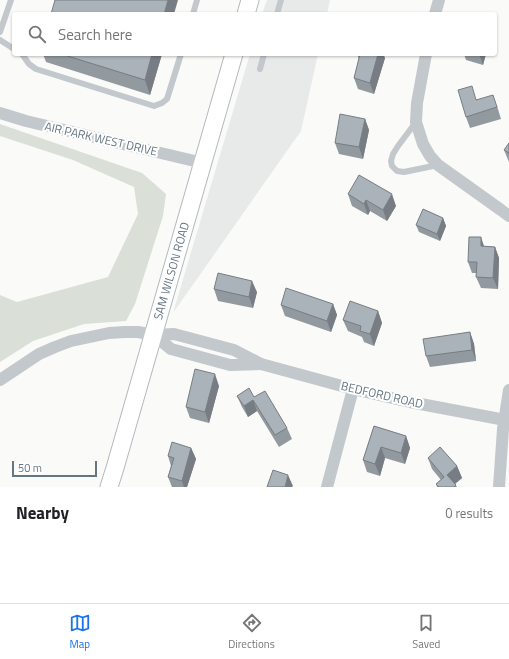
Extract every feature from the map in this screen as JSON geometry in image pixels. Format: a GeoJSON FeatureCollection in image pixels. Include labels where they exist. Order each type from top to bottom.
{"type":"FeatureCollection","features":[{"type":"Feature","properties":{"kind":"street"},"geometry":{"type":"LineString","coordinates":[[247,12],[250,0]]}},
{"type":"Feature","properties":{"kind":"street"},"geometry":{"type":"LineString","coordinates":[[436,12],[439,0]]}},
{"type":"Feature","properties":{"kind":"street","name":"SAM WILSON ROAD"},"geometry":{"type":"LineString","coordinates":[[109,487],[233,56]]}},
{"type":"Feature","properties":{"kind":"street"},"geometry":{"type":"LineString","coordinates":[[426,56],[417,97],[416,122],[423,144],[430,156],[438,165],[509,216]]}},
{"type":"Feature","properties":{"kind":"street","name":"AIR PARK WEST DRIVE"},"geometry":{"type":"LineString","coordinates":[[0,113],[26,121],[203,163]]}},
{"type":"Feature","properties":{"kind":"street","name":"BEDFORD ROAD"},"geometry":{"type":"LineString","coordinates":[[0,380],[39,354],[71,341],[109,333],[138,332],[154,335],[174,334],[234,350],[261,364],[353,389],[410,402],[504,420]]}},
{"type":"Feature","properties":{"kind":"street"},"geometry":{"type":"LineString","coordinates":[[327,487],[353,389]]}},
{"type":"Feature","properties":{"kind":"street"},"geometry":{"type":"LineString","coordinates":[[503,486],[503,429],[509,390]]}},
{"type":"Feature","properties":{"kind":"lane"},"geometry":{"type":"LineString","coordinates":[[0,32],[11,0]]}},
{"type":"Feature","properties":{"kind":"lane"},"geometry":{"type":"LineString","coordinates":[[194,12],[197,0]]}},
{"type":"Feature","properties":{"kind":"lane"},"geometry":{"type":"LineString","coordinates":[[277,12],[281,0]]}},
{"type":"Feature","properties":{"kind":"lane"},"geometry":{"type":"LineString","coordinates":[[0,40],[12,48]]}},
{"type":"Feature","properties":{"kind":"lane"},"geometry":{"type":"LineString","coordinates":[[23,56],[29,64],[36,69],[154,106],[167,99],[180,56]]}},
{"type":"Feature","properties":{"kind":"lane"},"geometry":{"type":"LineString","coordinates":[[260,69],[263,56]]}},
{"type":"Feature","properties":{"kind":"lane"},"geometry":{"type":"LineString","coordinates":[[416,122],[393,154],[392,166],[397,171],[404,172],[438,165]]}},
{"type":"Feature","properties":{"kind":"shaded area"},"geometry":{"type":"Polygon","coordinates":[[[267,0],[330,0],[327,12],[263,12],[267,0]]]}},
{"type":"Feature","properties":{"kind":"shaded area"},"geometry":{"type":"Polygon","coordinates":[[[249,56],[318,56],[301,131],[173,313],[249,56]]]}},
{"type":"Feature","properties":{"kind":"shaded area"},"geometry":{"type":"Polygon","coordinates":[[[0,124],[142,173],[166,194],[163,216],[135,304],[126,321],[84,324],[33,341],[0,362],[0,295],[17,302],[108,277],[138,214],[134,187],[73,160],[0,136],[0,124]]]}},
{"type":"Feature","properties":{"kind":"building"},"geometry":{"type":"Polygon","coordinates":[[[55,0],[168,0],[165,12],[52,12],[55,0]]]}},
{"type":"Feature","properties":{"kind":"building"},"geometry":{"type":"Polygon","coordinates":[[[67,56],[151,56],[145,80],[67,56]]]}},
{"type":"Feature","properties":{"kind":"building"},"geometry":{"type":"Polygon","coordinates":[[[360,56],[377,56],[370,83],[354,78],[360,56]]]}},
{"type":"Feature","properties":{"kind":"building"},"geometry":{"type":"Polygon","coordinates":[[[472,86],[476,100],[493,95],[497,107],[466,117],[458,90],[472,86]]]}},
{"type":"Feature","properties":{"kind":"building"},"geometry":{"type":"Polygon","coordinates":[[[340,114],[365,119],[359,147],[335,143],[340,114]]]}},
{"type":"Feature","properties":{"kind":"building"},"geometry":{"type":"Polygon","coordinates":[[[509,143],[509,153],[504,150],[509,143]]]}},
{"type":"Feature","properties":{"kind":"building"},"geometry":{"type":"Polygon","coordinates":[[[359,175],[392,194],[383,210],[366,200],[364,204],[348,194],[359,175]]]}},
{"type":"Feature","properties":{"kind":"building"},"geometry":{"type":"Polygon","coordinates":[[[423,209],[443,218],[437,234],[416,225],[423,209]]]}},
{"type":"Feature","properties":{"kind":"building"},"geometry":{"type":"Polygon","coordinates":[[[469,237],[481,237],[481,246],[495,247],[493,278],[476,277],[477,262],[468,262],[469,237]]]}},
{"type":"Feature","properties":{"kind":"building"},"geometry":{"type":"Polygon","coordinates":[[[218,273],[252,281],[249,297],[214,289],[218,273]]]}},
{"type":"Feature","properties":{"kind":"building"},"geometry":{"type":"Polygon","coordinates":[[[286,288],[333,304],[327,321],[281,305],[286,288]]]}},
{"type":"Feature","properties":{"kind":"building"},"geometry":{"type":"Polygon","coordinates":[[[350,301],[378,311],[370,334],[360,331],[361,326],[343,320],[350,301]]]}},
{"type":"Feature","properties":{"kind":"building"},"geometry":{"type":"Polygon","coordinates":[[[470,332],[472,350],[426,356],[423,339],[470,332]]]}},
{"type":"Feature","properties":{"kind":"building"},"geometry":{"type":"Polygon","coordinates":[[[195,369],[215,374],[205,412],[186,407],[195,369]]]}},
{"type":"Feature","properties":{"kind":"building"},"geometry":{"type":"Polygon","coordinates":[[[249,388],[254,397],[265,391],[287,428],[275,435],[253,400],[244,406],[237,396],[249,388]]]}},
{"type":"Feature","properties":{"kind":"building"},"geometry":{"type":"Polygon","coordinates":[[[374,426],[406,436],[401,453],[381,447],[375,464],[363,460],[374,426]]]}},
{"type":"Feature","properties":{"kind":"building"},"geometry":{"type":"Polygon","coordinates":[[[172,442],[191,448],[182,481],[168,477],[174,458],[168,456],[172,442]]]}},
{"type":"Feature","properties":{"kind":"building"},"geometry":{"type":"Polygon","coordinates":[[[440,447],[457,466],[447,475],[456,485],[454,487],[439,487],[436,484],[444,477],[428,458],[440,447]]]}},
{"type":"Feature","properties":{"kind":"building"},"geometry":{"type":"Polygon","coordinates":[[[273,470],[288,475],[285,487],[267,487],[273,470]]]}}]}
